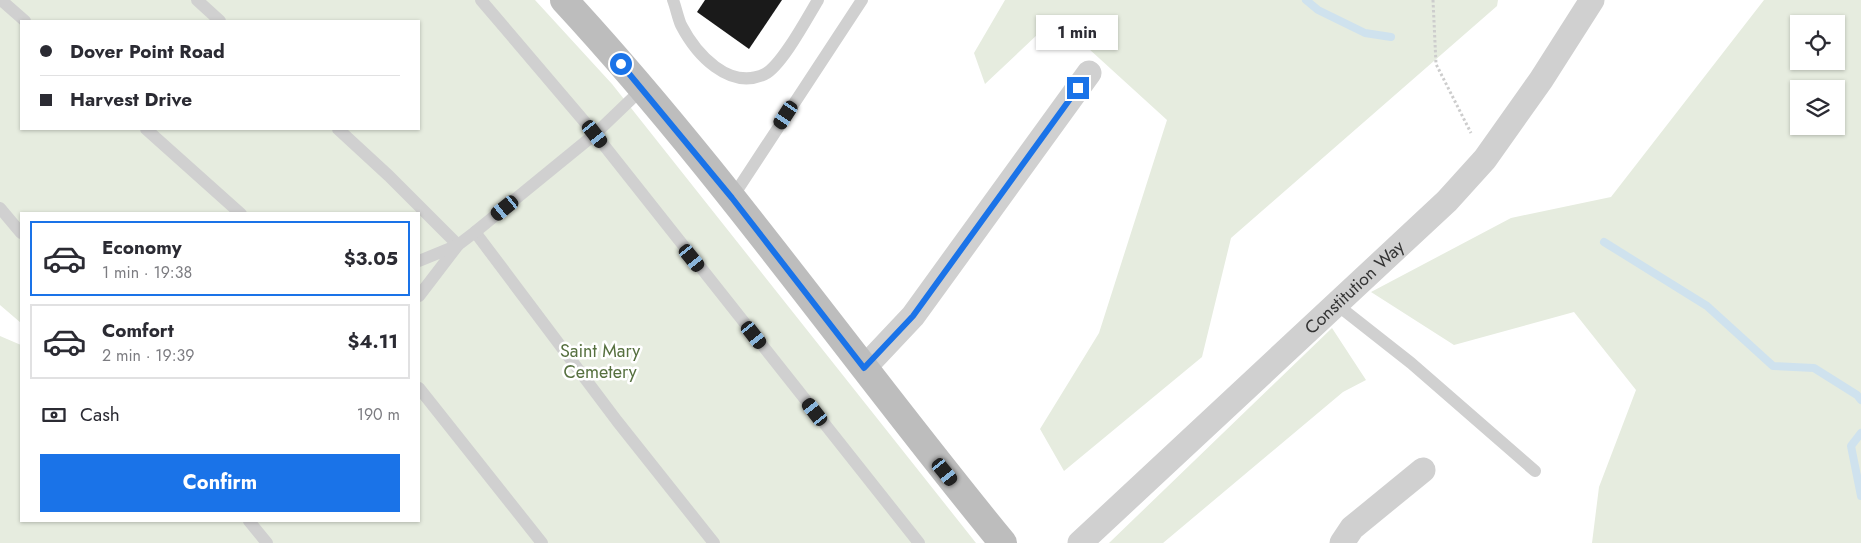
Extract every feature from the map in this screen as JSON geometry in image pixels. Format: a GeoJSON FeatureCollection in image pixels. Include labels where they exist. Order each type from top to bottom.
{"type":"FeatureCollection","features":[{"type":"Feature","properties":{"kind":"main road"},"geometry":{"type":"LineString","coordinates":[[564,0],[643,88],[732,198],[933,458],[1002,543]]}},
{"type":"Feature","properties":{"kind":"street","name":"Constitution Way"},"geometry":{"type":"LineString","coordinates":[[1080,543],[1447,201],[1485,159],[1541,80],[1592,0]]}},
{"type":"Feature","properties":{"kind":"street"},"geometry":{"type":"LineString","coordinates":[[864,368],[913,316],[1089,72]]}},
{"type":"Feature","properties":{"kind":"street"},"geometry":{"type":"LineString","coordinates":[[1342,543],[1352,528],[1423,470]]}},
{"type":"Feature","properties":{"kind":"lane"},"geometry":{"type":"LineString","coordinates":[[1,0],[24,20]]}},
{"type":"Feature","properties":{"kind":"lane"},"geometry":{"type":"LineString","coordinates":[[197,0],[219,20]]}},
{"type":"Feature","properties":{"kind":"lane"},"geometry":{"type":"LineString","coordinates":[[481,0],[595,134],[919,543]]}},
{"type":"Feature","properties":{"kind":"lane"},"geometry":{"type":"LineString","coordinates":[[673,0],[681,24],[693,44],[710,63],[729,76],[747,79],[765,73],[779,61],[818,0]]}},
{"type":"Feature","properties":{"kind":"lane"},"geometry":{"type":"LineString","coordinates":[[732,198],[862,0]]}},
{"type":"Feature","properties":{"kind":"lane"},"geometry":{"type":"LineString","coordinates":[[420,261],[458,245],[475,232],[595,134],[643,88]]}},
{"type":"Feature","properties":{"kind":"lane"},"geometry":{"type":"LineString","coordinates":[[147,130],[239,212]]}},
{"type":"Feature","properties":{"kind":"lane"},"geometry":{"type":"LineString","coordinates":[[339,130],[389,176],[458,245]]}},
{"type":"Feature","properties":{"kind":"lane"},"geometry":{"type":"LineString","coordinates":[[0,208],[20,232]]}},
{"type":"Feature","properties":{"kind":"lane"},"geometry":{"type":"LineString","coordinates":[[475,232],[617,421],[714,543]]}},
{"type":"Feature","properties":{"kind":"lane"},"geometry":{"type":"LineString","coordinates":[[420,295],[458,245]]}},
{"type":"Feature","properties":{"kind":"lane"},"geometry":{"type":"LineString","coordinates":[[1336,304],[1411,364],[1535,471]]}},
{"type":"Feature","properties":{"kind":"lane"},"geometry":{"type":"LineString","coordinates":[[420,389],[542,543]]}},
{"type":"Feature","properties":{"kind":"lane"},"geometry":{"type":"LineString","coordinates":[[250,522],[266,543]]}},
{"type":"Feature","properties":{"kind":"path"},"geometry":{"type":"LineString","coordinates":[[1433,0],[1436,64],[1485,159]]}},
{"type":"Feature","properties":{"kind":"green space","name":"Saint Mary Cemetery"},"geometry":{"type":"Polygon","coordinates":[[[0,0],[535,0],[612,84],[976,543],[0,543],[0,336],[20,345],[20,522],[420,522],[420,212],[20,212],[20,322],[0,305],[0,0]]]}},
{"type":"Feature","properties":{"kind":"green space"},"geometry":{"type":"Polygon","coordinates":[[[1005,0],[1498,0],[1497,6],[1231,238],[1202,357],[1064,471],[1040,429],[1099,333],[1167,120],[1055,18],[985,84],[974,53],[1005,0]]]}},
{"type":"Feature","properties":{"kind":"green space"},"geometry":{"type":"Polygon","coordinates":[[[1764,0],[1861,0],[1861,543],[1592,543],[1599,487],[1636,390],[1574,312],[1454,345],[1371,292],[1511,218],[1611,197],[1764,0]]]}},
{"type":"Feature","properties":{"kind":"green space"},"geometry":{"type":"Polygon","coordinates":[[[1332,328],[1366,380],[1343,392],[1163,543],[1109,543],[1332,328]]]}},
{"type":"Feature","properties":{"kind":"building"},"geometry":{"type":"Polygon","coordinates":[[[705,0],[782,0],[749,49],[697,12],[705,0]]]}},
{"type":"Feature","properties":{"kind":"waterway"},"geometry":{"type":"LineString","coordinates":[[1306,0],[1318,10],[1365,33],[1391,37]]}},
{"type":"Feature","properties":{"kind":"waterway"},"geometry":{"type":"LineString","coordinates":[[1604,242],[1707,306],[1773,366],[1814,368],[1857,395],[1861,400]]}},
{"type":"Feature","properties":{"kind":"waterway"},"geometry":{"type":"LineString","coordinates":[[1861,433],[1851,446],[1861,496]]}},
{"type":"Feature","properties":{"kind":"route"},"geometry":{"type":"LineString","coordinates":[[621,64],[643,88],[732,198],[864,368],[913,316],[1078,88]]}}]}
